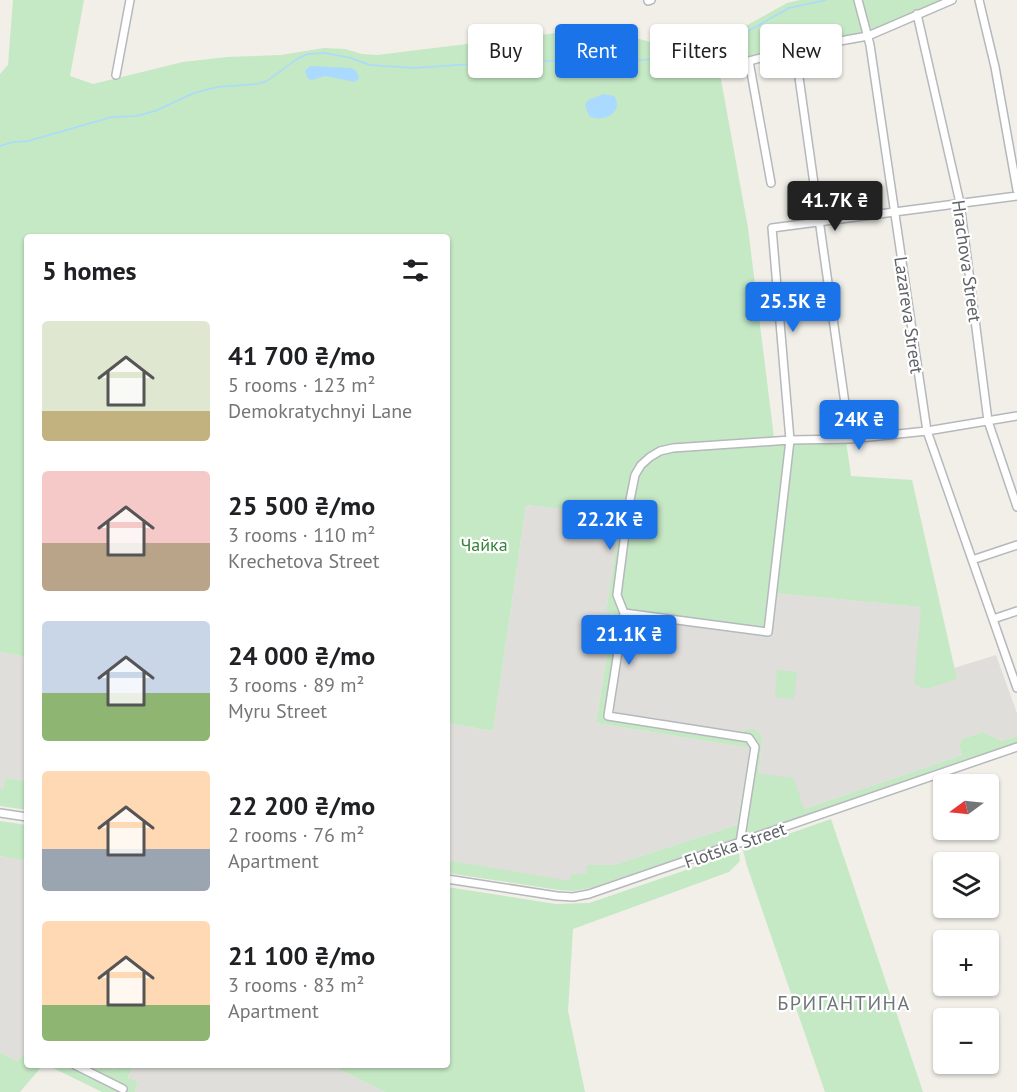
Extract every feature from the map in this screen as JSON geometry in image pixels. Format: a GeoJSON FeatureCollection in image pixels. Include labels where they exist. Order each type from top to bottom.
{"type":"FeatureCollection","features":[{"type":"Feature","properties":{"kind":"street"},"geometry":{"type":"LineString","coordinates":[[116,75],[130,0]]}},
{"type":"Feature","properties":{"kind":"street","name":"Lazareva Street"},"geometry":{"type":"LineString","coordinates":[[858,0],[868,36],[927,431],[1015,676],[1017,688]]}},
{"type":"Feature","properties":{"kind":"street"},"geometry":{"type":"LineString","coordinates":[[842,41],[868,36],[952,0]]}},
{"type":"Feature","properties":{"kind":"street"},"geometry":{"type":"LineString","coordinates":[[979,0],[995,67],[1017,190]]}},
{"type":"Feature","properties":{"kind":"street","name":"Hrachova Street"},"geometry":{"type":"LineString","coordinates":[[917,14],[960,203],[988,421],[1017,507]]}},
{"type":"Feature","properties":{"kind":"street"},"geometry":{"type":"LineString","coordinates":[[760,58],[749,61],[771,183]]}},
{"type":"Feature","properties":{"kind":"street"},"geometry":{"type":"LineString","coordinates":[[799,78],[850,439]]}},
{"type":"Feature","properties":{"kind":"street"},"geometry":{"type":"LineString","coordinates":[[624,613],[768,632],[790,440],[772,228],[1017,196]]}},
{"type":"Feature","properties":{"kind":"street"},"geometry":{"type":"LineString","coordinates":[[741,843],[755,747],[749,738],[608,716],[624,613],[617,595],[631,493],[635,475],[641,465],[655,453],[673,448],[790,440],[850,439],[927,431],[1017,416]]}},
{"type":"Feature","properties":{"kind":"street"},"geometry":{"type":"LineString","coordinates":[[972,560],[1017,544]]}},
{"type":"Feature","properties":{"kind":"street"},"geometry":{"type":"LineString","coordinates":[[993,619],[1017,611]]}},
{"type":"Feature","properties":{"kind":"street","name":"Flotska Street"},"geometry":{"type":"LineString","coordinates":[[450,879],[557,896],[581,896],[1017,747]]}},
{"type":"Feature","properties":{"kind":"street"},"geometry":{"type":"LineString","coordinates":[[0,813],[24,817]]}},
{"type":"Feature","properties":{"kind":"street"},"geometry":{"type":"LineString","coordinates":[[81,1068],[123,1089]]}},
{"type":"Feature","properties":{"kind":"shaded area"},"geometry":{"type":"Polygon","coordinates":[[[526,505],[621,515],[606,611],[614,613],[596,723],[750,748],[737,825],[614,865],[588,865],[586,874],[570,882],[450,861],[450,724],[493,731],[526,505]]]}},
{"type":"Feature","properties":{"kind":"shaded area"},"geometry":{"type":"Polygon","coordinates":[[[775,593],[921,607],[957,679],[954,668],[996,655],[1017,713],[1017,736],[1002,741],[983,732],[962,739],[959,745],[962,755],[804,809],[759,775],[762,737],[747,729],[739,733],[612,713],[627,618],[770,636],[775,593]]]}},
{"type":"Feature","properties":{"kind":"shaded area"},"geometry":{"type":"Polygon","coordinates":[[[0,652],[24,656],[24,781],[5,778],[3,789],[0,789],[0,652]]]}},
{"type":"Feature","properties":{"kind":"shaded area"},"geometry":{"type":"Polygon","coordinates":[[[0,856],[24,860],[24,1054],[17,1061],[0,1052],[0,856]]]}},
{"type":"Feature","properties":{"kind":"shaded area"},"geometry":{"type":"Polygon","coordinates":[[[132,1068],[336,1068],[385,1092],[135,1092],[138,1082],[128,1079],[132,1068]]]}},
{"type":"Feature","properties":{"kind":"green space","name":"Чайка"},"geometry":{"type":"Polygon","coordinates":[[[13,0],[84,0],[70,76],[93,84],[183,62],[227,57],[281,55],[324,48],[377,55],[468,44],[468,78],[543,78],[543,35],[555,33],[555,78],[638,78],[638,39],[650,42],[650,78],[721,78],[748,228],[774,438],[673,445],[639,464],[625,515],[614,594],[622,617],[627,618],[612,713],[739,733],[747,729],[757,730],[762,737],[759,774],[794,778],[804,809],[962,755],[959,745],[962,739],[983,732],[1002,741],[1017,736],[1017,742],[591,888],[573,891],[559,890],[450,873],[450,861],[570,881],[571,874],[586,874],[587,865],[614,865],[737,825],[750,748],[596,723],[614,613],[606,611],[621,515],[526,505],[493,731],[450,724],[450,234],[24,234],[24,656],[0,652],[0,74],[8,65],[13,0]]]}},
{"type":"Feature","properties":{"kind":"green space"},"geometry":{"type":"Polygon","coordinates":[[[800,0],[855,0],[865,33],[842,37],[842,24],[760,24],[760,55],[748,58],[748,25],[787,3],[800,0]]]}},
{"type":"Feature","properties":{"kind":"green space"},"geometry":{"type":"Polygon","coordinates":[[[860,0],[942,0],[869,31],[860,0]]]}},
{"type":"Feature","properties":{"kind":"green space"},"geometry":{"type":"Polygon","coordinates":[[[846,441],[851,476],[912,480],[957,679],[926,689],[914,684],[921,607],[775,593],[792,442],[846,441]]]}},
{"type":"Feature","properties":{"kind":"green space"},"geometry":{"type":"Polygon","coordinates":[[[787,442],[765,628],[627,610],[620,592],[630,511],[639,471],[656,455],[673,450],[787,442]]]}},
{"type":"Feature","properties":{"kind":"green space"},"geometry":{"type":"Polygon","coordinates":[[[777,670],[797,672],[794,699],[775,697],[777,670]]]}},
{"type":"Feature","properties":{"kind":"green space"},"geometry":{"type":"Polygon","coordinates":[[[5,778],[24,781],[24,810],[0,806],[0,789],[3,789],[5,778]]]}},
{"type":"Feature","properties":{"kind":"green space"},"geometry":{"type":"Polygon","coordinates":[[[831,819],[923,1092],[825,1092],[747,866],[743,850],[831,819]]]}},
{"type":"Feature","properties":{"kind":"green space"},"geometry":{"type":"Polygon","coordinates":[[[0,821],[24,825],[24,860],[0,856],[0,821]]]}},
{"type":"Feature","properties":{"kind":"green space"},"geometry":{"type":"Polygon","coordinates":[[[739,852],[740,861],[729,872],[573,929],[568,1011],[585,1092],[385,1092],[336,1068],[450,1068],[450,887],[556,904],[589,903],[739,852]]]}},
{"type":"Feature","properties":{"kind":"green space"},"geometry":{"type":"Polygon","coordinates":[[[0,1052],[17,1061],[24,1054],[24,1068],[40,1068],[20,1092],[0,1092],[0,1052]]]}},
{"type":"Feature","properties":{"kind":"green space"},"geometry":{"type":"Polygon","coordinates":[[[53,1068],[132,1068],[128,1078],[138,1082],[135,1092],[102,1092],[53,1068]]]}},
{"type":"Feature","properties":{"kind":"water"},"geometry":{"type":"Polygon","coordinates":[[[310,66],[351,68],[356,71],[359,78],[355,82],[325,76],[312,80],[308,79],[305,71],[310,66]]]}},
{"type":"Feature","properties":{"kind":"water"},"geometry":{"type":"Polygon","coordinates":[[[604,94],[614,96],[617,102],[615,112],[600,118],[589,116],[585,105],[588,100],[604,94]]]}},
{"type":"Feature","properties":{"kind":"waterway"},"geometry":{"type":"LineString","coordinates":[[0,146],[28,141],[112,117],[136,116],[155,111],[194,93],[217,87],[257,84],[267,81],[297,59],[308,54],[325,53],[351,58],[370,65],[414,68],[501,62],[583,60],[623,62],[652,59],[706,47],[743,34],[789,8],[826,0]]}},
{"type":"Feature","properties":{"kind":"district","name":"БРИГАНТИНА"},"geometry":{"type":"Point","coordinates":[844,1003]}}]}
